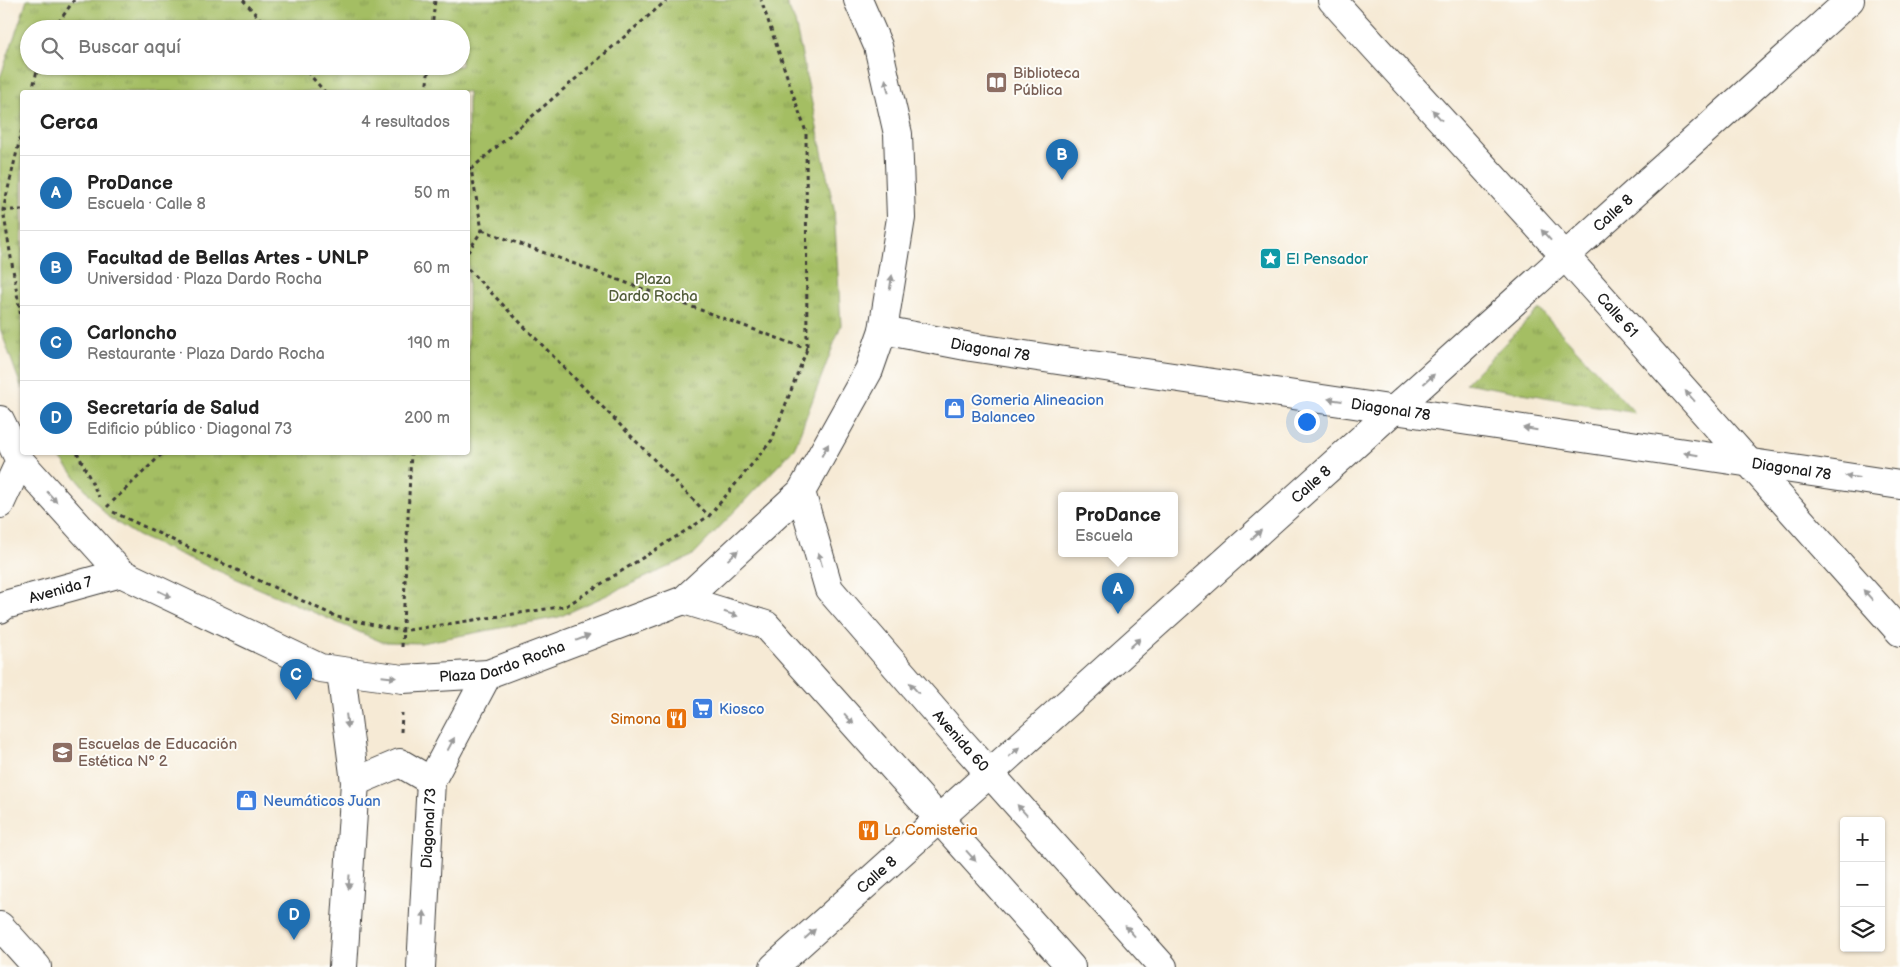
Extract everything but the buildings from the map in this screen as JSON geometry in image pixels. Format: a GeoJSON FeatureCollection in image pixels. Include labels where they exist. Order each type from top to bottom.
{"type":"FeatureCollection","features":[{"type":"Feature","properties":{"kind":"main road","name":"Plaza Dardo Rocha"},"geometry":{"type":"LineString","coordinates":[[0,420],[20,461],[121,573],[320,668],[403,679],[488,674],[684,600],[801,492],[869,370],[883,330],[901,218],[898,134],[878,46],[858,0]]}},
{"type":"Feature","properties":{"kind":"main road","name":"Calle 61"},"geometry":{"type":"LineString","coordinates":[[1332,0],[1565,256],[1900,632]]}},
{"type":"Feature","properties":{"kind":"main road","name":"Calle 8"},"geometry":{"type":"LineString","coordinates":[[774,967],[1850,0]]}},
{"type":"Feature","properties":{"kind":"main road","name":"Diagonal 78"},"geometry":{"type":"LineString","coordinates":[[883,330],[971,347],[1900,485]]}},
{"type":"Feature","properties":{"kind":"main road"},"geometry":{"type":"LineString","coordinates":[[0,504],[20,461]]}},
{"type":"Feature","properties":{"kind":"main road","name":"Avenida 60"},"geometry":{"type":"LineString","coordinates":[[801,492],[829,589],[1163,967]]}},
{"type":"Feature","properties":{"kind":"main road","name":"Avenida 7"},"geometry":{"type":"LineString","coordinates":[[0,609],[5,605],[121,573]]}},
{"type":"Feature","properties":{"kind":"main road"},"geometry":{"type":"LineString","coordinates":[[684,600],[766,625],[1071,967]]}},
{"type":"Feature","properties":{"kind":"main road"},"geometry":{"type":"LineString","coordinates":[[340,672],[355,782],[343,967]]}},
{"type":"Feature","properties":{"kind":"main road","name":"Diagonal 73"},"geometry":{"type":"LineString","coordinates":[[421,967],[431,781],[488,674]]}},
{"type":"Feature","properties":{"kind":"main road"},"geometry":{"type":"LineString","coordinates":[[355,782],[400,763],[431,781]]}},
{"type":"Feature","properties":{"kind":"main road"},"geometry":{"type":"LineString","coordinates":[[0,926],[37,967]]}},
{"type":"Feature","properties":{"kind":"path"},"geometry":{"type":"LineString","coordinates":[[60,20],[74,0]]}},
{"type":"Feature","properties":{"kind":"path"},"geometry":{"type":"LineString","coordinates":[[243,0],[261,20]]}},
{"type":"Feature","properties":{"kind":"path"},"geometry":{"type":"LineString","coordinates":[[433,20],[435,0]]}},
{"type":"Feature","properties":{"kind":"path"},"geometry":{"type":"LineString","coordinates":[[470,167],[667,0]]}},
{"type":"Feature","properties":{"kind":"path"},"geometry":{"type":"LineString","coordinates":[[79,455],[106,509],[337,617],[402,631],[566,606],[709,516],[772,440],[807,349],[806,132],[760,0]]}},
{"type":"Feature","properties":{"kind":"path"},"geometry":{"type":"LineString","coordinates":[[32,90],[36,75]]}},
{"type":"Feature","properties":{"kind":"path"},"geometry":{"type":"LineString","coordinates":[[310,75],[323,90]]}},
{"type":"Feature","properties":{"kind":"path"},"geometry":{"type":"LineString","coordinates":[[426,90],[428,75]]}},
{"type":"Feature","properties":{"kind":"path"},"geometry":{"type":"LineString","coordinates":[[20,138],[3,210],[20,310]]}},
{"type":"Feature","properties":{"kind":"path"},"geometry":{"type":"LineString","coordinates":[[470,173],[482,230],[470,249]]}},
{"type":"Feature","properties":{"kind":"path"},"geometry":{"type":"LineString","coordinates":[[3,210],[20,210]]}},
{"type":"Feature","properties":{"kind":"path"},"geometry":{"type":"LineString","coordinates":[[482,230],[807,349]]}},
{"type":"Feature","properties":{"kind":"path"},"geometry":{"type":"LineString","coordinates":[[470,271],[709,516]]}},
{"type":"Feature","properties":{"kind":"path"},"geometry":{"type":"LineString","coordinates":[[106,509],[161,455]]}},
{"type":"Feature","properties":{"kind":"path"},"geometry":{"type":"LineString","coordinates":[[402,631],[411,455]]}},
{"type":"Feature","properties":{"kind":"green space","name":"Plaza Dardo Rocha"},"geometry":{"type":"Polygon","coordinates":[[[27,0],[785,0],[795,22],[834,209],[841,325],[794,449],[692,556],[559,617],[421,643],[382,642],[138,536],[108,517],[58,455],[470,455],[470,90],[20,90],[20,383],[0,328],[0,78],[20,20],[20,75],[470,75],[470,20],[20,20],[27,0]]]}},
{"type":"Feature","properties":{"kind":"green space"},"geometry":{"type":"Polygon","coordinates":[[[1539,309],[1635,413],[1466,383],[1539,309]]]}},
{"type":"Feature","properties":{"kind":"place","name":"Biblioteca Pública"},"geometry":{"type":"Point","coordinates":[997,82]}},
{"type":"Feature","properties":{"kind":"place","name":"Facultad de Bellas Artes - UNLP"},"geometry":{"type":"Point","coordinates":[1062,180]}},
{"type":"Feature","properties":{"kind":"place","name":"El Pensador"},"geometry":{"type":"Point","coordinates":[1270,259]}},
{"type":"Feature","properties":{"kind":"place","name":"Gomeria Alineacion Balanceo"},"geometry":{"type":"Point","coordinates":[955,409]}},
{"type":"Feature","properties":{"kind":"place","name":"ProDance"},"geometry":{"type":"Point","coordinates":[1118,614]}},
{"type":"Feature","properties":{"kind":"place","name":"Carloncho"},"geometry":{"type":"Point","coordinates":[296,700]}},
{"type":"Feature","properties":{"kind":"place","name":"Kiosco"},"geometry":{"type":"Point","coordinates":[703,709]}},
{"type":"Feature","properties":{"kind":"place","name":"Simona"},"geometry":{"type":"Point","coordinates":[677,719]}},
{"type":"Feature","properties":{"kind":"place","name":"Escuelas de Educación Estética Nº 2"},"geometry":{"type":"Point","coordinates":[62,753]}},
{"type":"Feature","properties":{"kind":"place","name":"Neumáticos Juan"},"geometry":{"type":"Point","coordinates":[247,801]}},
{"type":"Feature","properties":{"kind":"place","name":"La Comisteria"},"geometry":{"type":"Point","coordinates":[868,830]}},
{"type":"Feature","properties":{"kind":"place","name":"Secretaría de Salud"},"geometry":{"type":"Point","coordinates":[294,940]}}]}
